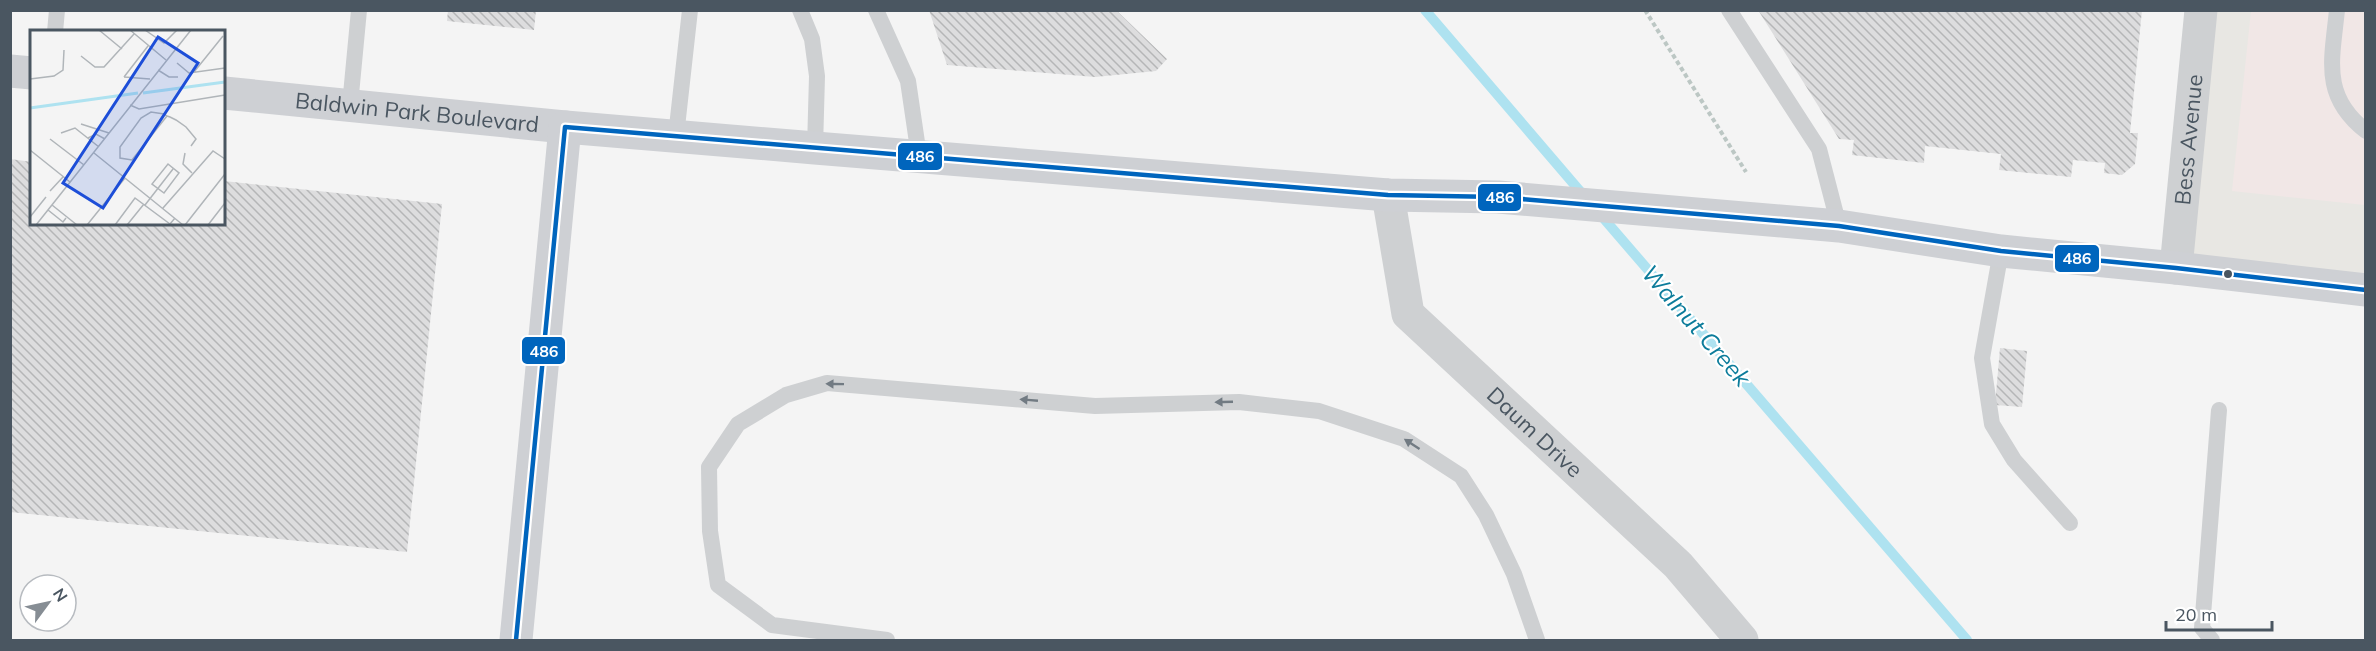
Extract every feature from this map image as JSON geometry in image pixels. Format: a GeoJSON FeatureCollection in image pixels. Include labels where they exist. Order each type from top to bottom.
{"type":"FeatureCollection","features":[{"type":"Feature","properties":{"kind":"main road"},"geometry":{"type":"LineString","coordinates":[[10,71],[30,73]]}},
{"type":"Feature","properties":{"kind":"main road","name":"Baldwin Park Boulevard"},"geometry":{"type":"LineString","coordinates":[[225,93],[565,127],[814,148],[1388,195],[1498,197],[1839,226],[2001,251],[2366,290]]}},
{"type":"Feature","properties":{"kind":"main road"},"geometry":{"type":"LineString","coordinates":[[516,640],[565,127]]}},
{"type":"Feature","properties":{"kind":"street","name":"Bess Avenue"},"geometry":{"type":"LineString","coordinates":[[2176,268],[2201,10]]}},
{"type":"Feature","properties":{"kind":"street","name":"Daum Drive"},"geometry":{"type":"LineString","coordinates":[[1388,195],[1408,314],[1678,565],[1742,640]]}},
{"type":"Feature","properties":{"kind":"lane"},"geometry":{"type":"LineString","coordinates":[[55,30],[57,10]]}},
{"type":"Feature","properties":{"kind":"lane"},"geometry":{"type":"LineString","coordinates":[[350,105],[359,10]]}},
{"type":"Feature","properties":{"kind":"lane"},"geometry":{"type":"LineString","coordinates":[[676,136],[690,10]]}},
{"type":"Feature","properties":{"kind":"lane"},"geometry":{"type":"LineString","coordinates":[[800,10],[812,39],[817,76],[814,148]]}},
{"type":"Feature","properties":{"kind":"lane"},"geometry":{"type":"LineString","coordinates":[[876,10],[908,81],[919,156]]}},
{"type":"Feature","properties":{"kind":"lane"},"geometry":{"type":"LineString","coordinates":[[1729,10],[1819,149],[1839,226]]}},
{"type":"Feature","properties":{"kind":"lane"},"geometry":{"type":"LineString","coordinates":[[2337,10],[2331,68],[2336,95],[2351,120],[2366,131]]}},
{"type":"Feature","properties":{"kind":"lane"},"geometry":{"type":"LineString","coordinates":[[2001,251],[1982,358],[1992,424],[2014,460],[2070,523]]}},
{"type":"Feature","properties":{"kind":"lane"},"geometry":{"type":"LineString","coordinates":[[887,640],[772,625],[718,585],[710,531],[709,467],[738,424],[786,395],[827,383],[1095,406],[1239,402],[1319,411],[1394,435],[1404,439],[1461,476],[1486,515],[1514,574],[1537,640]]}},
{"type":"Feature","properties":{"kind":"lane"},"geometry":{"type":"LineString","coordinates":[[2212,640],[2202,628],[2219,410]]}},
{"type":"Feature","properties":{"kind":"path"},"geometry":{"type":"LineString","coordinates":[[1645,10],[1746,172]]}},
{"type":"Feature","properties":{"kind":"shaded area"},"geometry":{"type":"Polygon","coordinates":[[[2203,11],[2365,11],[2365,288],[2176,268],[2203,11]]]}},
{"type":"Feature","properties":{"kind":"shaded area"},"geometry":{"type":"Polygon","coordinates":[[[2251,11],[2365,11],[2365,205],[2232,191],[2251,11]]]}},
{"type":"Feature","properties":{"kind":"building"},"geometry":{"type":"Polygon","coordinates":[[[448,10],[536,10],[534,30],[447,21],[448,10]]]}},
{"type":"Feature","properties":{"kind":"building"},"geometry":{"type":"Polygon","coordinates":[[[929,10],[1116,10],[1167,59],[1156,71],[1095,77],[947,65],[929,10]]]}},
{"type":"Feature","properties":{"kind":"building"},"geometry":{"type":"Polygon","coordinates":[[[1758,10],[2142,10],[2130,133],[2138,133],[2135,164],[2122,175],[2104,173],[2105,163],[2073,160],[2071,177],[1999,170],[2001,154],[1925,146],[1924,163],[1852,155],[1854,140],[1839,139],[1758,10]]]}},
{"type":"Feature","properties":{"kind":"building"},"geometry":{"type":"Polygon","coordinates":[[[10,159],[30,162],[30,225],[225,225],[225,181],[442,204],[407,552],[10,512],[10,159]]]}},
{"type":"Feature","properties":{"kind":"building"},"geometry":{"type":"Polygon","coordinates":[[[2000,348],[2027,351],[2022,407],[1995,405],[2000,348]]]}},
{"type":"Feature","properties":{"kind":"waterway","name":"Walnut Creek"},"geometry":{"type":"LineString","coordinates":[[1425,10],[1585,197]]}},
{"type":"Feature","properties":{"kind":"waterway","name":"Walnut Creek"},"geometry":{"type":"LineString","coordinates":[[1599,213],[1967,640]]}},
{"type":"Feature","properties":{"kind":"transit line","name":"486"},"geometry":{"type":"LineString","coordinates":[[516,640],[565,127],[1388,195],[1498,197],[1839,226],[2001,251],[2366,290]]}}]}
